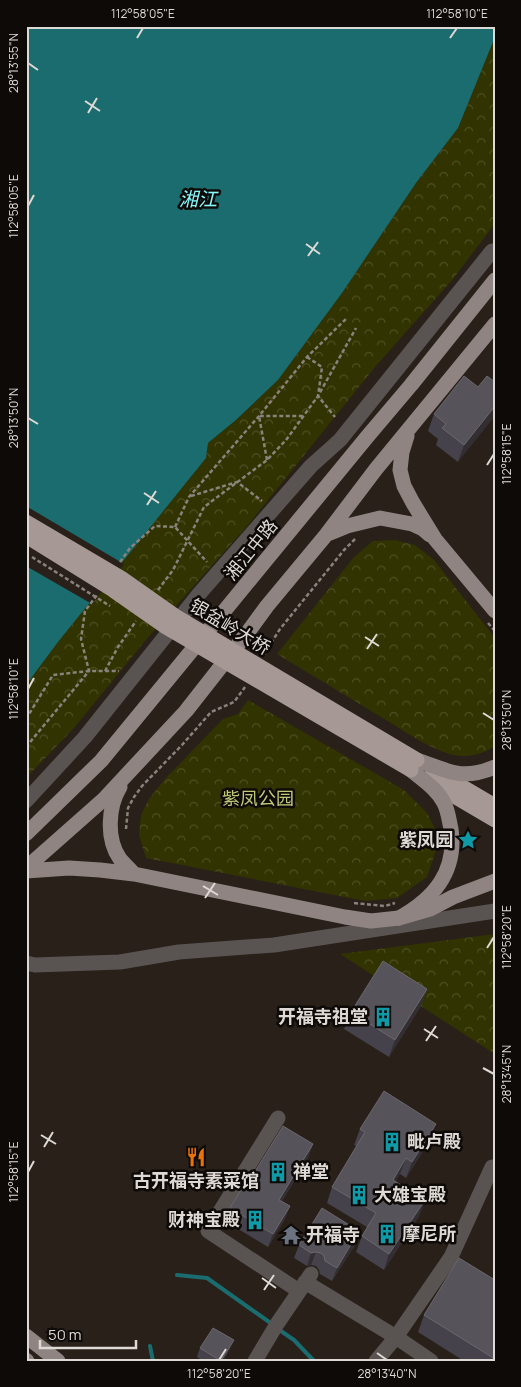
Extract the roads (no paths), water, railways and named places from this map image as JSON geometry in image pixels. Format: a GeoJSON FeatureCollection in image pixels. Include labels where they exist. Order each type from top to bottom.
{"type":"FeatureCollection","features":[{"type":"Feature","properties":{"kind":"highway","name":"银盆岭大桥"},"geometry":{"type":"LineString","coordinates":[[26,522],[121,578],[175,616],[414,765]]}},
{"type":"Feature","properties":{"kind":"highway","name":"银盆岭大桥"},"geometry":{"type":"LineString","coordinates":[[26,536],[113,590],[166,627],[414,765]]}},
{"type":"Feature","properties":{"kind":"highway"},"geometry":{"type":"LineString","coordinates":[[414,765],[495,806]]}},
{"type":"Feature","properties":{"kind":"highway"},"geometry":{"type":"LineString","coordinates":[[414,765],[495,820]]}},
{"type":"Feature","properties":{"kind":"main road","name":"湘江中路"},"geometry":{"type":"LineString","coordinates":[[26,834],[102,760],[411,385],[495,280]]}},
{"type":"Feature","properties":{"kind":"main road"},"geometry":{"type":"LineString","coordinates":[[26,869],[104,799],[186,711],[267,606],[495,324]]}},
{"type":"Feature","properties":{"kind":"main road"},"geometry":{"type":"LineString","coordinates":[[408,430],[402,452],[400,470],[404,486],[435,540],[489,613]]}},
{"type":"Feature","properties":{"kind":"main road"},"geometry":{"type":"LineString","coordinates":[[326,535],[347,526],[380,518],[412,524],[423,529],[435,540]]}},
{"type":"Feature","properties":{"kind":"main road"},"geometry":{"type":"LineString","coordinates":[[414,765],[466,775],[495,767]]}},
{"type":"Feature","properties":{"kind":"main road"},"geometry":{"type":"LineString","coordinates":[[399,918],[414,910],[438,887],[450,864],[452,854],[449,818],[444,802],[414,765]]}},
{"type":"Feature","properties":{"kind":"main road"},"geometry":{"type":"LineString","coordinates":[[126,776],[115,795],[110,826],[115,849],[120,859],[134,874]]}},
{"type":"Feature","properties":{"kind":"main road"},"geometry":{"type":"LineString","coordinates":[[26,869],[69,868],[134,874],[371,921],[399,918],[430,909],[453,897],[495,881]]}},
{"type":"Feature","properties":{"kind":"main road"},"geometry":{"type":"LineString","coordinates":[[26,1336],[58,1361]]}},
{"type":"Feature","properties":{"kind":"street"},"geometry":{"type":"LineString","coordinates":[[26,801],[84,736],[199,594],[312,466],[340,440],[492,251],[495,251]]}},
{"type":"Feature","properties":{"kind":"street"},"geometry":{"type":"LineString","coordinates":[[312,466],[367,437]]}},
{"type":"Feature","properties":{"kind":"street"},"geometry":{"type":"LineString","coordinates":[[26,963],[35,965],[120,962],[179,952],[274,945],[495,911]]}},
{"type":"Feature","properties":{"kind":"street"},"geometry":{"type":"LineString","coordinates":[[278,1118],[208,1231],[305,1282],[396,1337],[431,1361]]}},
{"type":"Feature","properties":{"kind":"street"},"geometry":{"type":"LineString","coordinates":[[376,1361],[396,1337],[451,1257],[492,1167]]}},
{"type":"Feature","properties":{"kind":"street"},"geometry":{"type":"LineString","coordinates":[[255,1361],[305,1282]]}},
{"type":"Feature","properties":{"kind":"water","name":"湘江"},"geometry":{"type":"Polygon","coordinates":[[[26,26],[495,26],[495,37],[458,128],[416,183],[342,293],[278,380],[236,420],[208,443],[206,458],[58,642],[26,685],[26,26]]]}},
{"type":"Feature","properties":{"kind":"waterway"},"geometry":{"type":"LineString","coordinates":[[177,1275],[207,1278],[272,1324]]}},
{"type":"Feature","properties":{"kind":"waterway"},"geometry":{"type":"LineString","coordinates":[[278,1329],[294,1340],[314,1361]]}},
{"type":"Feature","properties":{"kind":"waterway"},"geometry":{"type":"LineString","coordinates":[[150,1346],[153,1361]]}},
{"type":"Feature","properties":{"kind":"place","name":"紫凤园"},"geometry":{"type":"Point","coordinates":[468,840]}},
{"type":"Feature","properties":{"kind":"place","name":"开福寺祖堂"},"geometry":{"type":"Point","coordinates":[383,1017]}},
{"type":"Feature","properties":{"kind":"place","name":"毗卢殿"},"geometry":{"type":"Point","coordinates":[392,1142]}},
{"type":"Feature","properties":{"kind":"place","name":"古开福寺素菜馆"},"geometry":{"type":"Point","coordinates":[196,1157]}},
{"type":"Feature","properties":{"kind":"place","name":"禅堂"},"geometry":{"type":"Point","coordinates":[278,1172]}},
{"type":"Feature","properties":{"kind":"place","name":"大雄宝殿"},"geometry":{"type":"Point","coordinates":[359,1195]}},
{"type":"Feature","properties":{"kind":"place","name":"财神宝殿"},"geometry":{"type":"Point","coordinates":[255,1220]}},
{"type":"Feature","properties":{"kind":"place","name":"摩尼所"},"geometry":{"type":"Point","coordinates":[387,1234]}},
{"type":"Feature","properties":{"kind":"place","name":"开福寺"},"geometry":{"type":"Point","coordinates":[291,1235]}},
{"type":"Feature","properties":{"kind":"park label","name":"紫凤公园"},"geometry":{"type":"Point","coordinates":[258,799]}}]}
